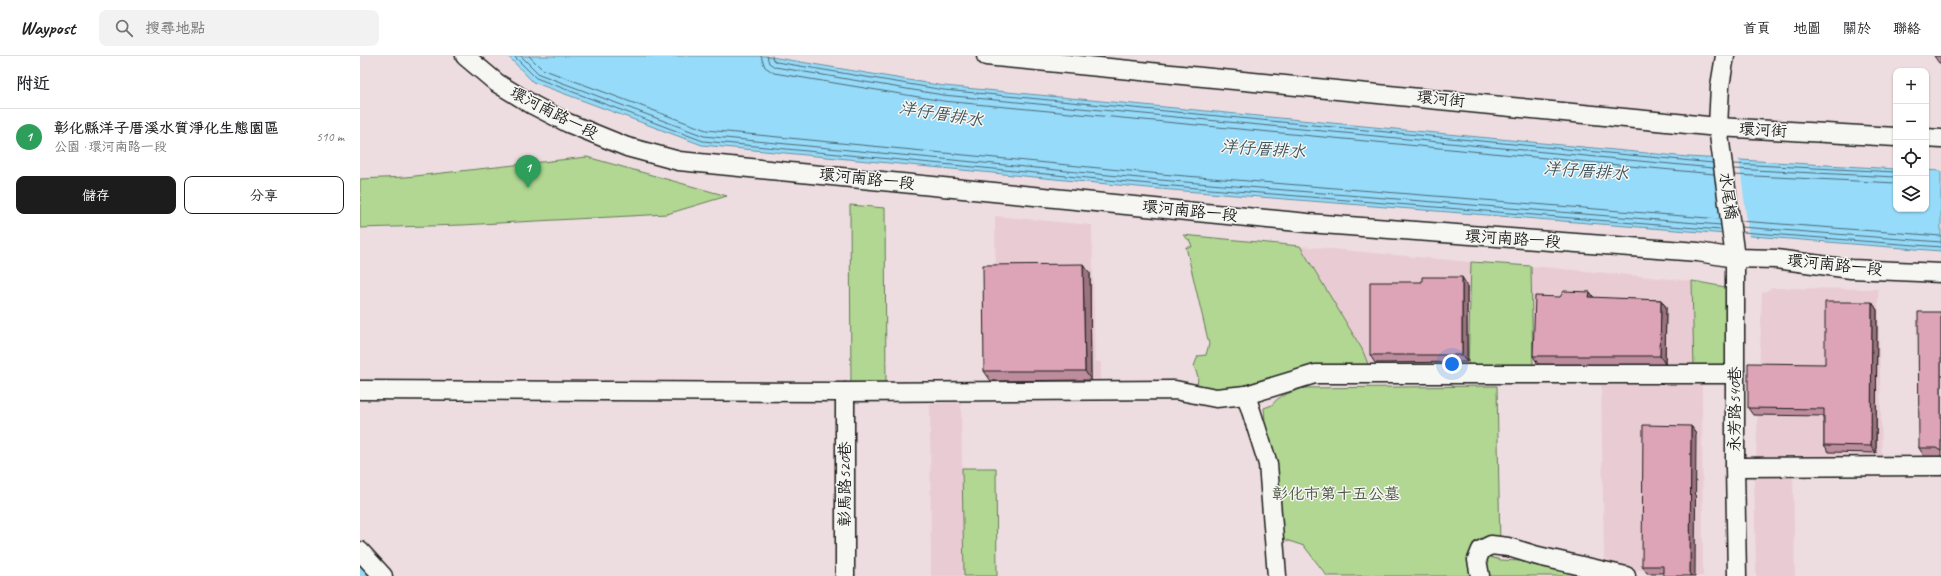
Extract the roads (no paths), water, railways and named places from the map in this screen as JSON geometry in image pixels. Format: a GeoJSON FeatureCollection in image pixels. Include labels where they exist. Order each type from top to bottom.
{"type":"FeatureCollection","features":[{"type":"Feature","properties":{"kind":"street","name":"環河南路一段"},"geometry":{"type":"LineString","coordinates":[[465,56],[497,82],[533,105],[568,123],[626,147],[679,160],[1323,224],[1698,252],[1735,250],[1776,259],[1850,269],[1941,273]]}},
{"type":"Feature","properties":{"kind":"street","name":"環河街"},"geometry":{"type":"LineString","coordinates":[[986,56],[1028,58],[1718,127],[1893,136]]}},
{"type":"Feature","properties":{"kind":"street","name":"水尾橋"},"geometry":{"type":"LineString","coordinates":[[1725,56],[1720,86],[1718,127],[1735,250]]}},
{"type":"Feature","properties":{"kind":"street"},"geometry":{"type":"LineString","coordinates":[[1929,138],[1941,139]]}},
{"type":"Feature","properties":{"kind":"street","name":"永芳路540巷"},"geometry":{"type":"LineString","coordinates":[[1735,250],[1735,467],[1737,576]]}},
{"type":"Feature","properties":{"kind":"street"},"geometry":{"type":"LineString","coordinates":[[360,390],[845,392],[1175,390],[1216,398],[1246,395],[1315,374],[1735,374]]}},
{"type":"Feature","properties":{"kind":"street","name":"彰馬路520巷"},"geometry":{"type":"LineString","coordinates":[[844,576],[845,392]]}},
{"type":"Feature","properties":{"kind":"street"},"geometry":{"type":"LineString","coordinates":[[1246,395],[1268,464],[1277,576]]}},
{"type":"Feature","properties":{"kind":"street"},"geometry":{"type":"LineString","coordinates":[[1735,467],[1941,466]]}},
{"type":"Feature","properties":{"kind":"street"},"geometry":{"type":"LineString","coordinates":[[1480,576],[1477,560],[1480,550],[1490,545],[1508,547],[1538,556],[1626,576]]}},
{"type":"Feature","properties":{"kind":"street"},"geometry":{"type":"LineString","coordinates":[[360,551],[383,576]]}},
{"type":"Feature","properties":{"kind":"water","name":"洋仔厝排水"},"geometry":{"type":"Polygon","coordinates":[[[508,56],[765,56],[944,86],[1688,157],[1893,169],[1893,212],[1929,212],[1929,170],[1941,171],[1941,251],[1159,189],[702,145],[533,82],[508,56]]]}},
{"type":"Feature","properties":{"kind":"place","name":"彰化縣洋子厝溪水質淨化生態園區"},"geometry":{"type":"Point","coordinates":[528,188]}},
{"type":"Feature","properties":{"kind":"park label","name":"彰化市第十五公墓"},"geometry":{"type":"Point","coordinates":[1336,494]}}]}
